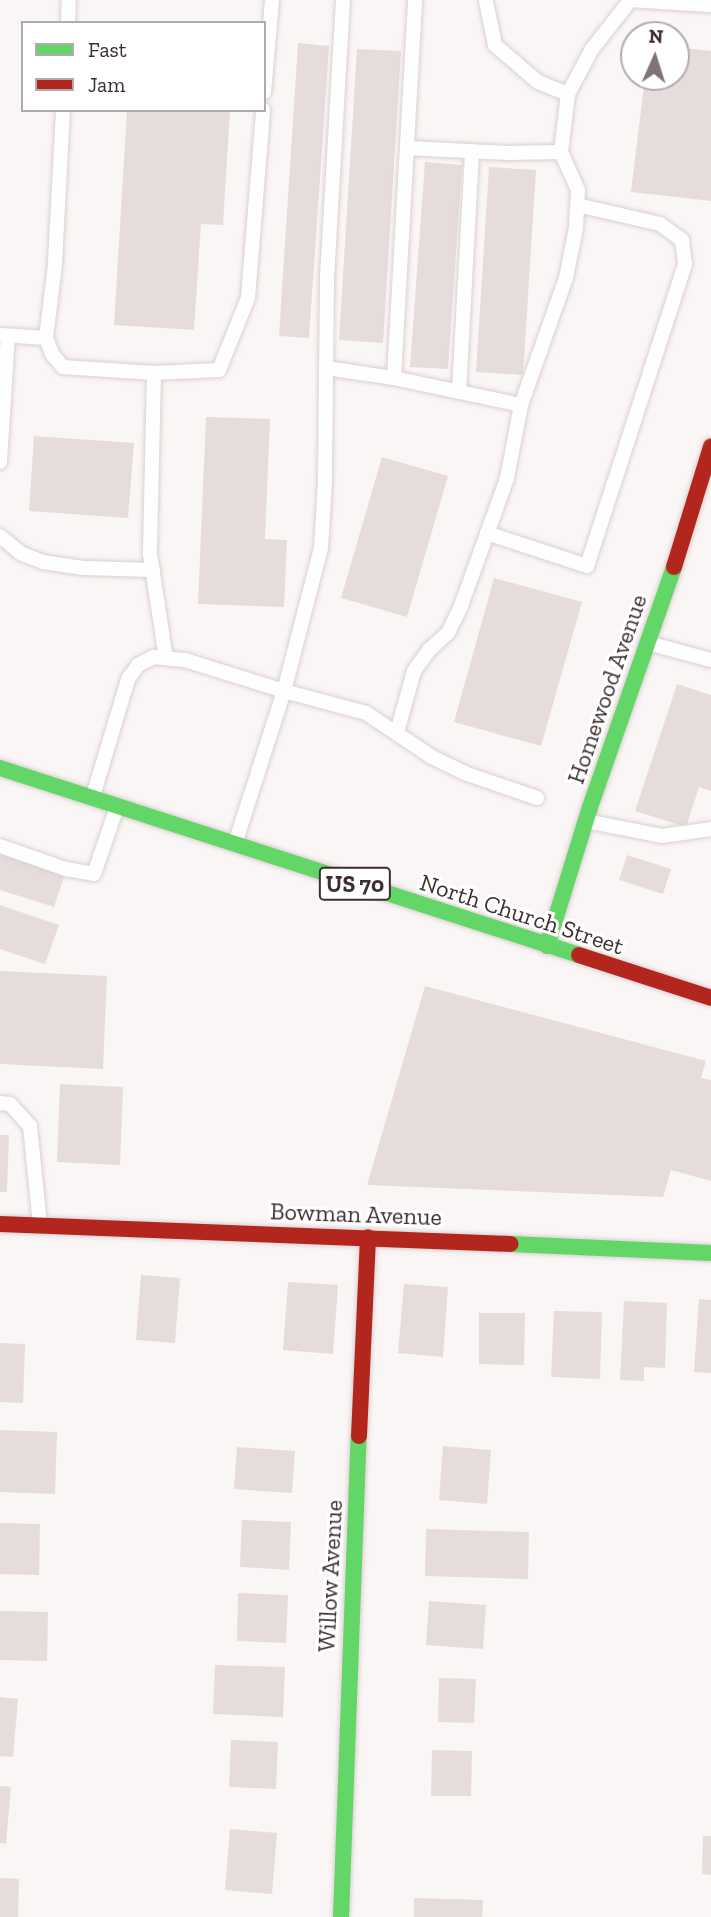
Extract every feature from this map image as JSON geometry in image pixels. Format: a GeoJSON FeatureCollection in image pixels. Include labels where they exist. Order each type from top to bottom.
{"type":"FeatureCollection","features":[{"type":"Feature","properties":{"kind":"street","name":"Homewood Avenue"},"geometry":{"type":"LineString","coordinates":[[547,946],[711,447]]}},
{"type":"Feature","properties":{"kind":"street","name":"North Church Street"},"geometry":{"type":"LineString","coordinates":[[0,768],[711,998]]}},
{"type":"Feature","properties":{"kind":"street","name":"Bowman Avenue"},"geometry":{"type":"LineString","coordinates":[[0,1224],[711,1253]]}},
{"type":"Feature","properties":{"kind":"street","name":"Willow Avenue"},"geometry":{"type":"LineString","coordinates":[[341,1917],[345,1749],[368,1237]]}},
{"type":"Feature","properties":{"kind":"lane"},"geometry":{"type":"LineString","coordinates":[[68,21],[69,0]]}},
{"type":"Feature","properties":{"kind":"lane"},"geometry":{"type":"LineString","coordinates":[[266,69],[272,0]]}},
{"type":"Feature","properties":{"kind":"lane"},"geometry":{"type":"LineString","coordinates":[[235,845],[284,691],[321,548],[327,280],[343,0]]}},
{"type":"Feature","properties":{"kind":"lane"},"geometry":{"type":"LineString","coordinates":[[394,378],[415,0]]}},
{"type":"Feature","properties":{"kind":"lane"},"geometry":{"type":"LineString","coordinates":[[480,0],[487,0],[495,45],[538,82],[568,94]]}},
{"type":"Feature","properties":{"kind":"lane"},"geometry":{"type":"LineString","coordinates":[[397,732],[414,671],[429,650],[448,633],[487,533],[507,478],[521,405],[566,278],[578,190],[561,152],[568,94],[592,49],[629,1],[711,5]]}},
{"type":"Feature","properties":{"kind":"lane"},"geometry":{"type":"LineString","coordinates":[[63,112],[55,265],[47,338],[52,354],[63,367],[154,373],[219,370],[248,298],[263,112]]}},
{"type":"Feature","properties":{"kind":"lane"},"geometry":{"type":"LineString","coordinates":[[407,148],[561,152]]}},
{"type":"Feature","properties":{"kind":"lane"},"geometry":{"type":"LineString","coordinates":[[459,393],[472,150]]}},
{"type":"Feature","properties":{"kind":"lane"},"geometry":{"type":"LineString","coordinates":[[487,533],[587,566],[685,264],[682,240],[660,223],[577,205]]}},
{"type":"Feature","properties":{"kind":"lane"},"geometry":{"type":"LineString","coordinates":[[0,462],[4,335],[47,338]]}},
{"type":"Feature","properties":{"kind":"lane"},"geometry":{"type":"LineString","coordinates":[[326,368],[394,378],[521,405]]}},
{"type":"Feature","properties":{"kind":"lane"},"geometry":{"type":"LineString","coordinates":[[154,373],[150,437],[152,570],[166,658]]}},
{"type":"Feature","properties":{"kind":"lane"},"geometry":{"type":"LineString","coordinates":[[0,536],[20,553],[43,562],[83,568],[152,570]]}},
{"type":"Feature","properties":{"kind":"lane"},"geometry":{"type":"LineString","coordinates":[[647,642],[711,660]]}},
{"type":"Feature","properties":{"kind":"lane"},"geometry":{"type":"LineString","coordinates":[[92,799],[128,679],[138,665],[155,657],[185,660],[366,713],[432,757],[467,774],[537,798]]}},
{"type":"Feature","properties":{"kind":"lane"},"geometry":{"type":"LineString","coordinates":[[0,846],[66,869],[94,874],[117,807]]}},
{"type":"Feature","properties":{"kind":"lane"},"geometry":{"type":"LineString","coordinates":[[586,821],[662,836],[711,829]]}},
{"type":"Feature","properties":{"kind":"lane"},"geometry":{"type":"LineString","coordinates":[[0,1103],[10,1104],[30,1126],[40,1226]]}},
{"type":"Feature","properties":{"kind":"building"},"geometry":{"type":"Polygon","coordinates":[[[298,43],[329,46],[309,338],[279,336],[298,43]]]}},
{"type":"Feature","properties":{"kind":"building"},"geometry":{"type":"Polygon","coordinates":[[[357,49],[401,51],[383,343],[339,340],[357,49]]]}},
{"type":"Feature","properties":{"kind":"building"},"geometry":{"type":"Polygon","coordinates":[[[690,49],[711,51],[711,201],[631,192],[643,91],[690,91],[690,49]]]}},
{"type":"Feature","properties":{"kind":"building"},"geometry":{"type":"Polygon","coordinates":[[[127,112],[230,112],[223,225],[201,224],[194,330],[114,325],[127,112]]]}},
{"type":"Feature","properties":{"kind":"building"},"geometry":{"type":"Polygon","coordinates":[[[425,162],[462,165],[448,369],[410,367],[425,162]]]}},
{"type":"Feature","properties":{"kind":"building"},"geometry":{"type":"Polygon","coordinates":[[[489,167],[536,170],[523,375],[476,372],[489,167]]]}},
{"type":"Feature","properties":{"kind":"building"},"geometry":{"type":"Polygon","coordinates":[[[206,417],[270,419],[265,539],[287,540],[284,607],[198,604],[206,417]]]}},
{"type":"Feature","properties":{"kind":"building"},"geometry":{"type":"Polygon","coordinates":[[[34,436],[134,443],[128,518],[29,511],[34,436]]]}},
{"type":"Feature","properties":{"kind":"building"},"geometry":{"type":"Polygon","coordinates":[[[382,457],[448,476],[407,617],[341,598],[382,457]]]}},
{"type":"Feature","properties":{"kind":"building"},"geometry":{"type":"Polygon","coordinates":[[[494,578],[582,602],[541,746],[454,722],[494,578]]]}},
{"type":"Feature","properties":{"kind":"building"},"geometry":{"type":"Polygon","coordinates":[[[677,684],[711,695],[711,791],[699,787],[686,827],[635,811],[677,684]]]}},
{"type":"Feature","properties":{"kind":"building"},"geometry":{"type":"Polygon","coordinates":[[[0,853],[65,874],[54,907],[0,890],[0,853]]]}},
{"type":"Feature","properties":{"kind":"building"},"geometry":{"type":"Polygon","coordinates":[[[627,855],[671,869],[663,894],[619,880],[627,855]]]}},
{"type":"Feature","properties":{"kind":"building"},"geometry":{"type":"Polygon","coordinates":[[[0,905],[59,925],[45,964],[0,949],[0,905]]]}},
{"type":"Feature","properties":{"kind":"building"},"geometry":{"type":"Polygon","coordinates":[[[0,971],[107,976],[103,1069],[0,1064],[0,971]]]}},
{"type":"Feature","properties":{"kind":"building"},"geometry":{"type":"Polygon","coordinates":[[[425,986],[706,1061],[701,1078],[711,1080],[711,1181],[671,1170],[663,1197],[367,1185],[425,986]]]}},
{"type":"Feature","properties":{"kind":"building"},"geometry":{"type":"Polygon","coordinates":[[[60,1084],[123,1087],[120,1165],[57,1162],[60,1084]]]}},
{"type":"Feature","properties":{"kind":"building"},"geometry":{"type":"Polygon","coordinates":[[[0,1135],[9,1135],[7,1192],[0,1192],[0,1135]]]}},
{"type":"Feature","properties":{"kind":"building"},"geometry":{"type":"Polygon","coordinates":[[[141,1275],[180,1278],[175,1343],[136,1340],[141,1275]]]}},
{"type":"Feature","properties":{"kind":"building"},"geometry":{"type":"Polygon","coordinates":[[[288,1282],[338,1285],[333,1354],[283,1350],[288,1282]]]}},
{"type":"Feature","properties":{"kind":"building"},"geometry":{"type":"Polygon","coordinates":[[[404,1284],[448,1287],[443,1357],[398,1353],[404,1284]]]}},
{"type":"Feature","properties":{"kind":"building"},"geometry":{"type":"Polygon","coordinates":[[[699,1299],[711,1300],[711,1373],[694,1372],[699,1299]]]}},
{"type":"Feature","properties":{"kind":"building"},"geometry":{"type":"Polygon","coordinates":[[[624,1301],[667,1303],[665,1368],[644,1367],[644,1381],[620,1380],[624,1301]]]}},
{"type":"Feature","properties":{"kind":"building"},"geometry":{"type":"Polygon","coordinates":[[[554,1311],[602,1312],[600,1379],[551,1377],[554,1311]]]}},
{"type":"Feature","properties":{"kind":"building"},"geometry":{"type":"Polygon","coordinates":[[[479,1313],[525,1313],[524,1365],[479,1364],[479,1313]]]}},
{"type":"Feature","properties":{"kind":"building"},"geometry":{"type":"Polygon","coordinates":[[[0,1343],[25,1344],[23,1403],[0,1402],[0,1343]]]}},
{"type":"Feature","properties":{"kind":"building"},"geometry":{"type":"Polygon","coordinates":[[[0,1430],[57,1432],[55,1494],[0,1492],[0,1430]]]}},
{"type":"Feature","properties":{"kind":"building"},"geometry":{"type":"Polygon","coordinates":[[[443,1446],[491,1450],[487,1504],[439,1500],[443,1446]]]}},
{"type":"Feature","properties":{"kind":"building"},"geometry":{"type":"Polygon","coordinates":[[[237,1447],[295,1451],[292,1493],[234,1489],[237,1447]]]}},
{"type":"Feature","properties":{"kind":"building"},"geometry":{"type":"Polygon","coordinates":[[[242,1520],[291,1522],[289,1570],[240,1567],[242,1520]]]}},
{"type":"Feature","properties":{"kind":"building"},"geometry":{"type":"Polygon","coordinates":[[[0,1523],[40,1524],[39,1575],[0,1574],[0,1523]]]}},
{"type":"Feature","properties":{"kind":"building"},"geometry":{"type":"Polygon","coordinates":[[[426,1529],[529,1532],[528,1579],[425,1576],[426,1529]]]}},
{"type":"Feature","properties":{"kind":"building"},"geometry":{"type":"Polygon","coordinates":[[[238,1593],[288,1595],[286,1643],[237,1641],[238,1593]]]}},
{"type":"Feature","properties":{"kind":"building"},"geometry":{"type":"Polygon","coordinates":[[[429,1601],[486,1605],[483,1649],[426,1645],[429,1601]]]}},
{"type":"Feature","properties":{"kind":"building"},"geometry":{"type":"Polygon","coordinates":[[[0,1611],[48,1612],[47,1661],[0,1660],[0,1611]]]}},
{"type":"Feature","properties":{"kind":"building"},"geometry":{"type":"Polygon","coordinates":[[[215,1665],[285,1667],[283,1717],[213,1714],[215,1665]]]}},
{"type":"Feature","properties":{"kind":"building"},"geometry":{"type":"Polygon","coordinates":[[[439,1678],[476,1679],[474,1723],[438,1722],[439,1678]]]}},
{"type":"Feature","properties":{"kind":"building"},"geometry":{"type":"Polygon","coordinates":[[[0,1697],[18,1699],[13,1757],[0,1756],[0,1697]]]}},
{"type":"Feature","properties":{"kind":"building"},"geometry":{"type":"Polygon","coordinates":[[[231,1740],[278,1742],[276,1789],[229,1787],[231,1740]]]}},
{"type":"Feature","properties":{"kind":"building"},"geometry":{"type":"Polygon","coordinates":[[[432,1750],[472,1751],[471,1796],[431,1796],[432,1750]]]}},
{"type":"Feature","properties":{"kind":"building"},"geometry":{"type":"Polygon","coordinates":[[[0,1786],[11,1787],[6,1844],[0,1843],[0,1786]]]}},
{"type":"Feature","properties":{"kind":"building"},"geometry":{"type":"Polygon","coordinates":[[[230,1829],[277,1833],[272,1894],[225,1890],[230,1829]]]}},
{"type":"Feature","properties":{"kind":"building"},"geometry":{"type":"Polygon","coordinates":[[[703,1836],[711,1836],[711,1875],[702,1874],[703,1836]]]}},
{"type":"Feature","properties":{"kind":"building"},"geometry":{"type":"Polygon","coordinates":[[[0,1878],[19,1879],[18,1917],[0,1917],[0,1878]]]}},
{"type":"Feature","properties":{"kind":"building"},"geometry":{"type":"Polygon","coordinates":[[[414,1898],[483,1900],[482,1917],[414,1917],[414,1898]]]}},
{"type":"Feature","properties":{"kind":"traffic: fast"},"geometry":{"type":"LineString","coordinates":[[547,946],[590,807],[674,567]]}},
{"type":"Feature","properties":{"kind":"traffic: fast"},"geometry":{"type":"LineString","coordinates":[[0,768],[579,955]]}},
{"type":"Feature","properties":{"kind":"traffic: fast"},"geometry":{"type":"LineString","coordinates":[[511,1244],[711,1253]]}},
{"type":"Feature","properties":{"kind":"traffic: fast"},"geometry":{"type":"LineString","coordinates":[[341,1917],[359,1436]]}},
{"type":"Feature","properties":{"kind":"traffic: jam"},"geometry":{"type":"LineString","coordinates":[[674,567],[711,447]]}},
{"type":"Feature","properties":{"kind":"traffic: jam"},"geometry":{"type":"LineString","coordinates":[[579,955],[711,998]]}},
{"type":"Feature","properties":{"kind":"traffic: jam"},"geometry":{"type":"LineString","coordinates":[[0,1224],[511,1244]]}},
{"type":"Feature","properties":{"kind":"traffic: jam"},"geometry":{"type":"LineString","coordinates":[[359,1436],[368,1237]]}}]}
